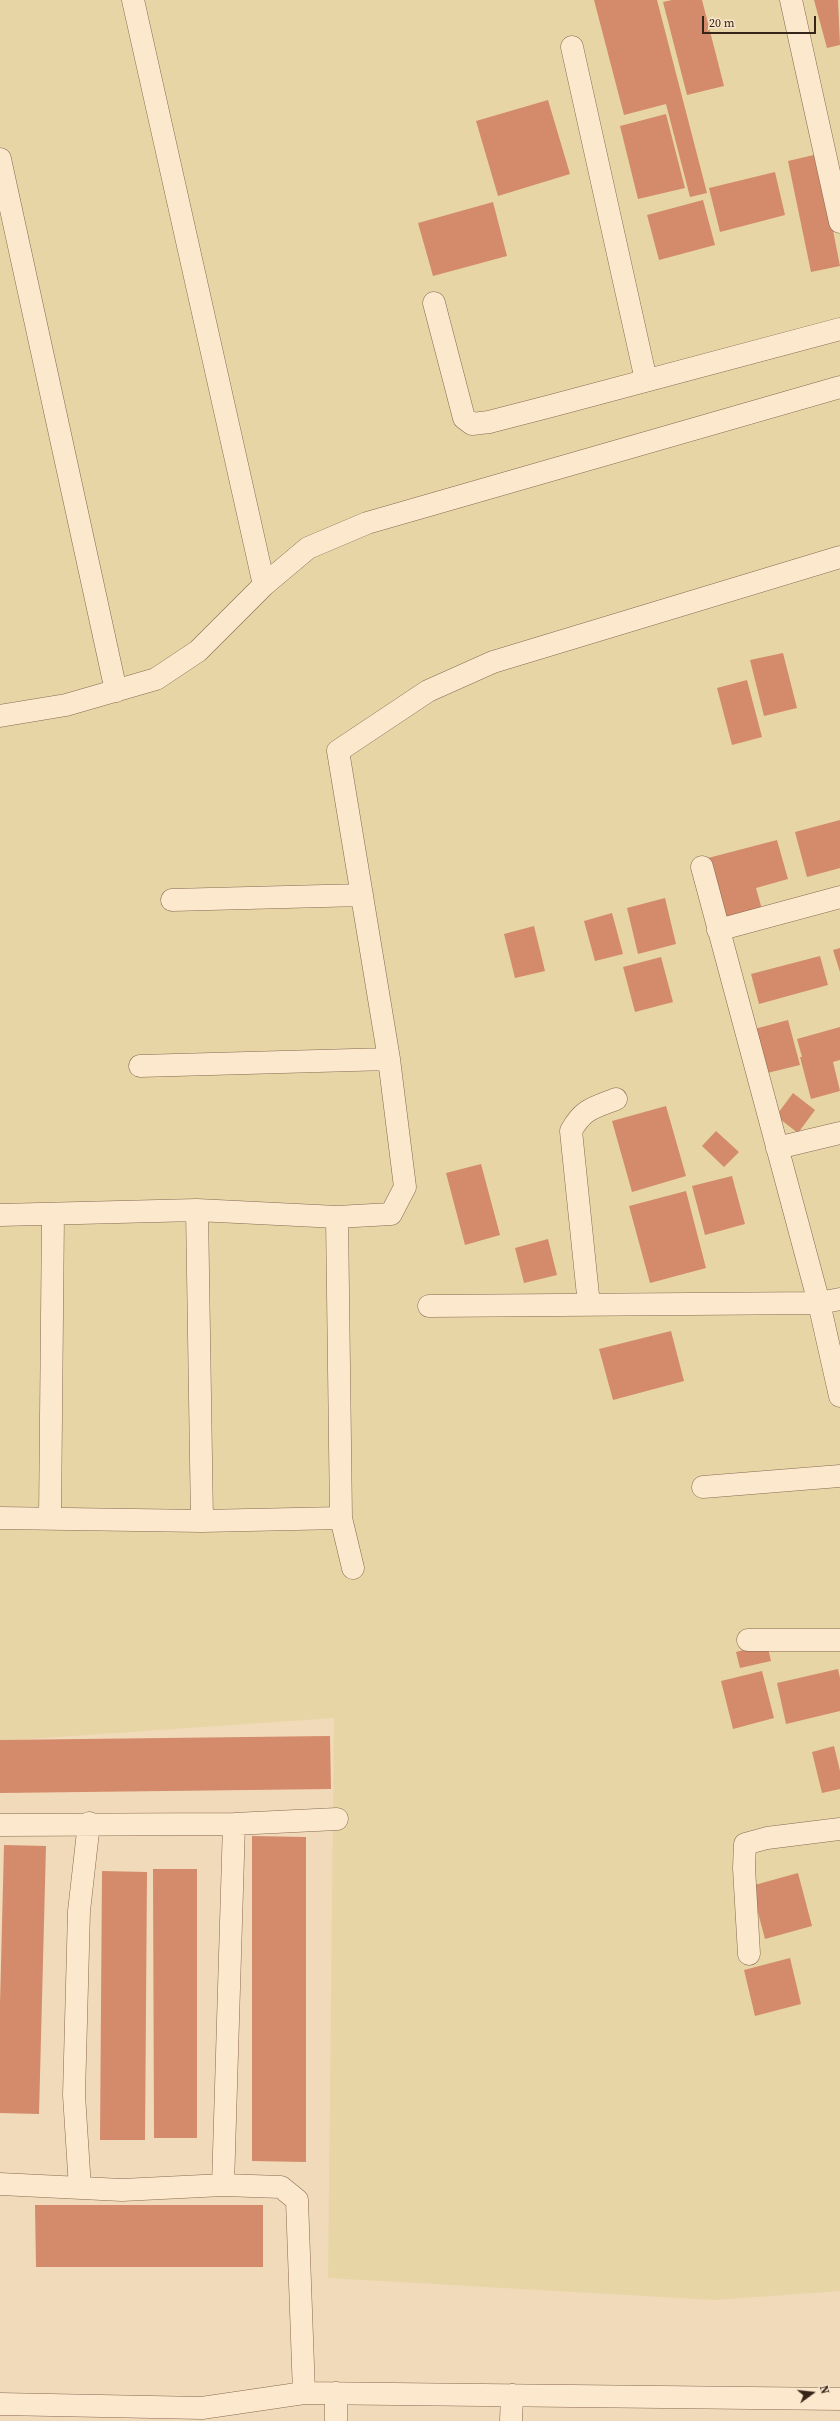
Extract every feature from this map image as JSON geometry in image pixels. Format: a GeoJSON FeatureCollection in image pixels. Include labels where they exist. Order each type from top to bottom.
{"type":"FeatureCollection","features":[{"type":"Feature","properties":{"kind":"street"},"geometry":{"type":"LineString","coordinates":[[133,0],[264,585]]}},
{"type":"Feature","properties":{"kind":"street"},"geometry":{"type":"LineString","coordinates":[[791,0],[840,222]]}},
{"type":"Feature","properties":{"kind":"street"},"geometry":{"type":"LineString","coordinates":[[572,47],[646,380]]}},
{"type":"Feature","properties":{"kind":"street"},"geometry":{"type":"LineString","coordinates":[[0,159],[116,691]]}},
{"type":"Feature","properties":{"kind":"street"},"geometry":{"type":"LineString","coordinates":[[434,303],[464,418],[472,424],[489,422],[840,329]]}},
{"type":"Feature","properties":{"kind":"street"},"geometry":{"type":"LineString","coordinates":[[0,716],[66,705],[156,679],[198,651],[264,585],[308,548],[367,523],[840,387]]}},
{"type":"Feature","properties":{"kind":"street"},"geometry":{"type":"LineString","coordinates":[[0,1215],[198,1210],[337,1217],[391,1214],[405,1187],[389,1059],[338,751],[428,691],[493,662],[840,557]]}},
{"type":"Feature","properties":{"kind":"street"},"geometry":{"type":"LineString","coordinates":[[702,867],[819,1303],[840,1396]]}},
{"type":"Feature","properties":{"kind":"street"},"geometry":{"type":"LineString","coordinates":[[172,900],[362,895]]}},
{"type":"Feature","properties":{"kind":"street"},"geometry":{"type":"LineString","coordinates":[[718,930],[840,897]]}},
{"type":"Feature","properties":{"kind":"street"},"geometry":{"type":"LineString","coordinates":[[140,1066],[389,1059]]}},
{"type":"Feature","properties":{"kind":"street"},"geometry":{"type":"LineString","coordinates":[[589,1305],[571,1130],[579,1117],[590,1109],[616,1099]]}},
{"type":"Feature","properties":{"kind":"street"},"geometry":{"type":"LineString","coordinates":[[777,1148],[840,1134]]}},
{"type":"Feature","properties":{"kind":"street"},"geometry":{"type":"LineString","coordinates":[[198,1210],[202,1521]]}},
{"type":"Feature","properties":{"kind":"street"},"geometry":{"type":"LineString","coordinates":[[50,1518],[53,1214]]}},
{"type":"Feature","properties":{"kind":"street"},"geometry":{"type":"LineString","coordinates":[[337,1217],[341,1518],[353,1568]]}},
{"type":"Feature","properties":{"kind":"street"},"geometry":{"type":"LineString","coordinates":[[429,1306],[819,1303],[840,1299]]}},
{"type":"Feature","properties":{"kind":"street"},"geometry":{"type":"LineString","coordinates":[[703,1487],[840,1476]]}},
{"type":"Feature","properties":{"kind":"street"},"geometry":{"type":"LineString","coordinates":[[0,1518],[202,1521],[341,1518]]}},
{"type":"Feature","properties":{"kind":"street"},"geometry":{"type":"LineString","coordinates":[[748,1640],[840,1640]]}},
{"type":"Feature","properties":{"kind":"street"},"geometry":{"type":"LineString","coordinates":[[0,1826],[89,1823],[234,1824],[337,1819]]}},
{"type":"Feature","properties":{"kind":"street"},"geometry":{"type":"LineString","coordinates":[[80,2188],[74,2095],[79,1911],[89,1823]]}},
{"type":"Feature","properties":{"kind":"street"},"geometry":{"type":"LineString","coordinates":[[223,2185],[234,1824]]}},
{"type":"Feature","properties":{"kind":"street"},"geometry":{"type":"LineString","coordinates":[[748,1954],[744,1868],[745,1844],[752,1840],[840,1829]]}},
{"type":"Feature","properties":{"kind":"street"},"geometry":{"type":"LineString","coordinates":[[0,2184],[122,2190],[223,2185],[281,2188],[297,2200],[304,2393]]}},
{"type":"Feature","properties":{"kind":"street"},"geometry":{"type":"LineString","coordinates":[[336,2392],[336,2421]]}},
{"type":"Feature","properties":{"kind":"street"},"geometry":{"type":"LineString","coordinates":[[0,2404],[202,2415],[304,2393],[336,2392],[840,2399]]}},
{"type":"Feature","properties":{"kind":"street"},"geometry":{"type":"LineString","coordinates":[[511,2421],[512,2395]]}},
{"type":"Feature","properties":{"kind":"shaded area"},"geometry":{"type":"Polygon","coordinates":[[[0,0],[840,0],[840,2291],[715,2300],[328,2278],[334,1718],[0,1741],[0,0]]]}},
{"type":"Feature","properties":{"kind":"building"},"geometry":{"type":"Polygon","coordinates":[[[594,0],[657,0],[707,193],[690,197],[666,104],[624,115],[594,0]]]}},
{"type":"Feature","properties":{"kind":"building"},"geometry":{"type":"Polygon","coordinates":[[[672,0],[702,0],[724,86],[687,95],[663,2],[672,0]]]}},
{"type":"Feature","properties":{"kind":"building"},"geometry":{"type":"Polygon","coordinates":[[[814,0],[838,0],[840,45],[827,48],[814,0]]]}},
{"type":"Feature","properties":{"kind":"building"},"geometry":{"type":"Polygon","coordinates":[[[548,100],[570,174],[498,196],[476,121],[548,100]]]}},
{"type":"Feature","properties":{"kind":"building"},"geometry":{"type":"Polygon","coordinates":[[[666,114],[685,188],[638,199],[620,126],[666,114]]]}},
{"type":"Feature","properties":{"kind":"building"},"geometry":{"type":"Polygon","coordinates":[[[818,154],[840,266],[811,272],[788,161],[818,154]]]}},
{"type":"Feature","properties":{"kind":"building"},"geometry":{"type":"Polygon","coordinates":[[[775,172],[785,215],[720,232],[709,188],[775,172]]]}},
{"type":"Feature","properties":{"kind":"building"},"geometry":{"type":"Polygon","coordinates":[[[703,200],[715,245],[659,260],[647,215],[703,200]]]}},
{"type":"Feature","properties":{"kind":"building"},"geometry":{"type":"Polygon","coordinates":[[[493,202],[507,256],[433,276],[418,223],[493,202]]]}},
{"type":"Feature","properties":{"kind":"building"},"geometry":{"type":"Polygon","coordinates":[[[783,653],[797,708],[764,716],[750,660],[783,653]]]}},
{"type":"Feature","properties":{"kind":"building"},"geometry":{"type":"Polygon","coordinates":[[[747,680],[762,737],[732,745],[717,688],[747,680]]]}},
{"type":"Feature","properties":{"kind":"building"},"geometry":{"type":"Polygon","coordinates":[[[840,820],[840,868],[807,877],[795,832],[840,820]]]}},
{"type":"Feature","properties":{"kind":"building"},"geometry":{"type":"Polygon","coordinates":[[[777,840],[788,879],[756,888],[763,913],[723,923],[708,858],[777,840]]]}},
{"type":"Feature","properties":{"kind":"building"},"geometry":{"type":"Polygon","coordinates":[[[665,898],[676,944],[638,954],[627,908],[665,898]]]}},
{"type":"Feature","properties":{"kind":"building"},"geometry":{"type":"Polygon","coordinates":[[[612,913],[623,954],[595,961],[584,921],[612,913]]]}},
{"type":"Feature","properties":{"kind":"building"},"geometry":{"type":"Polygon","coordinates":[[[534,926],[545,971],[515,978],[504,934],[534,926]]]}},
{"type":"Feature","properties":{"kind":"building"},"geometry":{"type":"Polygon","coordinates":[[[840,948],[840,972],[833,950],[840,948]]]}},
{"type":"Feature","properties":{"kind":"building"},"geometry":{"type":"Polygon","coordinates":[[[820,956],[828,985],[759,1004],[751,974],[820,956]]]}},
{"type":"Feature","properties":{"kind":"building"},"geometry":{"type":"Polygon","coordinates":[[[661,957],[673,1002],[635,1012],[623,967],[661,957]]]}},
{"type":"Feature","properties":{"kind":"building"},"geometry":{"type":"Polygon","coordinates":[[[788,1020],[800,1065],[759,1075],[747,1031],[788,1020]]]}},
{"type":"Feature","properties":{"kind":"building"},"geometry":{"type":"Polygon","coordinates":[[[840,1027],[840,1060],[833,1062],[840,1091],[811,1099],[797,1039],[840,1027]]]}},
{"type":"Feature","properties":{"kind":"building"},"geometry":{"type":"Polygon","coordinates":[[[793,1093],[815,1110],[798,1133],[776,1116],[793,1093]]]}},
{"type":"Feature","properties":{"kind":"building"},"geometry":{"type":"Polygon","coordinates":[[[666,1106],[686,1176],[632,1192],[612,1121],[666,1106]]]}},
{"type":"Feature","properties":{"kind":"building"},"geometry":{"type":"Polygon","coordinates":[[[716,1131],[739,1152],[724,1167],[702,1146],[716,1131]]]}},
{"type":"Feature","properties":{"kind":"building"},"geometry":{"type":"Polygon","coordinates":[[[481,1164],[500,1235],[465,1245],[446,1173],[481,1164]]]}},
{"type":"Feature","properties":{"kind":"building"},"geometry":{"type":"Polygon","coordinates":[[[732,1176],[745,1224],[705,1235],[692,1186],[732,1176]]]}},
{"type":"Feature","properties":{"kind":"building"},"geometry":{"type":"Polygon","coordinates":[[[686,1191],[706,1268],[650,1283],[629,1206],[686,1191]]]}},
{"type":"Feature","properties":{"kind":"building"},"geometry":{"type":"Polygon","coordinates":[[[548,1239],[557,1275],[524,1283],[515,1248],[548,1239]]]}},
{"type":"Feature","properties":{"kind":"building"},"geometry":{"type":"Polygon","coordinates":[[[671,1331],[684,1381],[613,1400],[599,1349],[671,1331]]]}},
{"type":"Feature","properties":{"kind":"building"},"geometry":{"type":"Polygon","coordinates":[[[767,1644],[771,1661],[740,1668],[736,1652],[767,1644]]]}},
{"type":"Feature","properties":{"kind":"building"},"geometry":{"type":"Polygon","coordinates":[[[838,1669],[840,1678],[840,1711],[786,1724],[777,1683],[838,1669]]]}},
{"type":"Feature","properties":{"kind":"building"},"geometry":{"type":"Polygon","coordinates":[[[762,1671],[774,1718],[733,1729],[721,1681],[762,1671]]]}},
{"type":"Feature","properties":{"kind":"building"},"geometry":{"type":"Polygon","coordinates":[[[330,1736],[331,1789],[0,1793],[0,1740],[330,1736]]]}},
{"type":"Feature","properties":{"kind":"building"},"geometry":{"type":"Polygon","coordinates":[[[834,1746],[840,1771],[840,1789],[822,1793],[812,1752],[834,1746]]]}},
{"type":"Feature","properties":{"kind":"building"},"geometry":{"type":"Polygon","coordinates":[[[252,1836],[306,1837],[306,2162],[252,2161],[252,1836]]]}},
{"type":"Feature","properties":{"kind":"building"},"geometry":{"type":"Polygon","coordinates":[[[4,1845],[46,1846],[39,2114],[0,2113],[0,2004],[4,1845]]]}},
{"type":"Feature","properties":{"kind":"building"},"geometry":{"type":"Polygon","coordinates":[[[153,1869],[197,1869],[197,2138],[154,2138],[153,1869]]]}},
{"type":"Feature","properties":{"kind":"building"},"geometry":{"type":"Polygon","coordinates":[[[102,1871],[147,1872],[145,2140],[100,2140],[102,1871]]]}},
{"type":"Feature","properties":{"kind":"building"},"geometry":{"type":"Polygon","coordinates":[[[798,1873],[812,1926],[765,1939],[751,1886],[798,1873]]]}},
{"type":"Feature","properties":{"kind":"building"},"geometry":{"type":"Polygon","coordinates":[[[790,1958],[801,2004],[755,2016],[744,1970],[790,1958]]]}},
{"type":"Feature","properties":{"kind":"building"},"geometry":{"type":"Polygon","coordinates":[[[35,2205],[263,2205],[263,2267],[36,2267],[35,2205]]]}}]}
